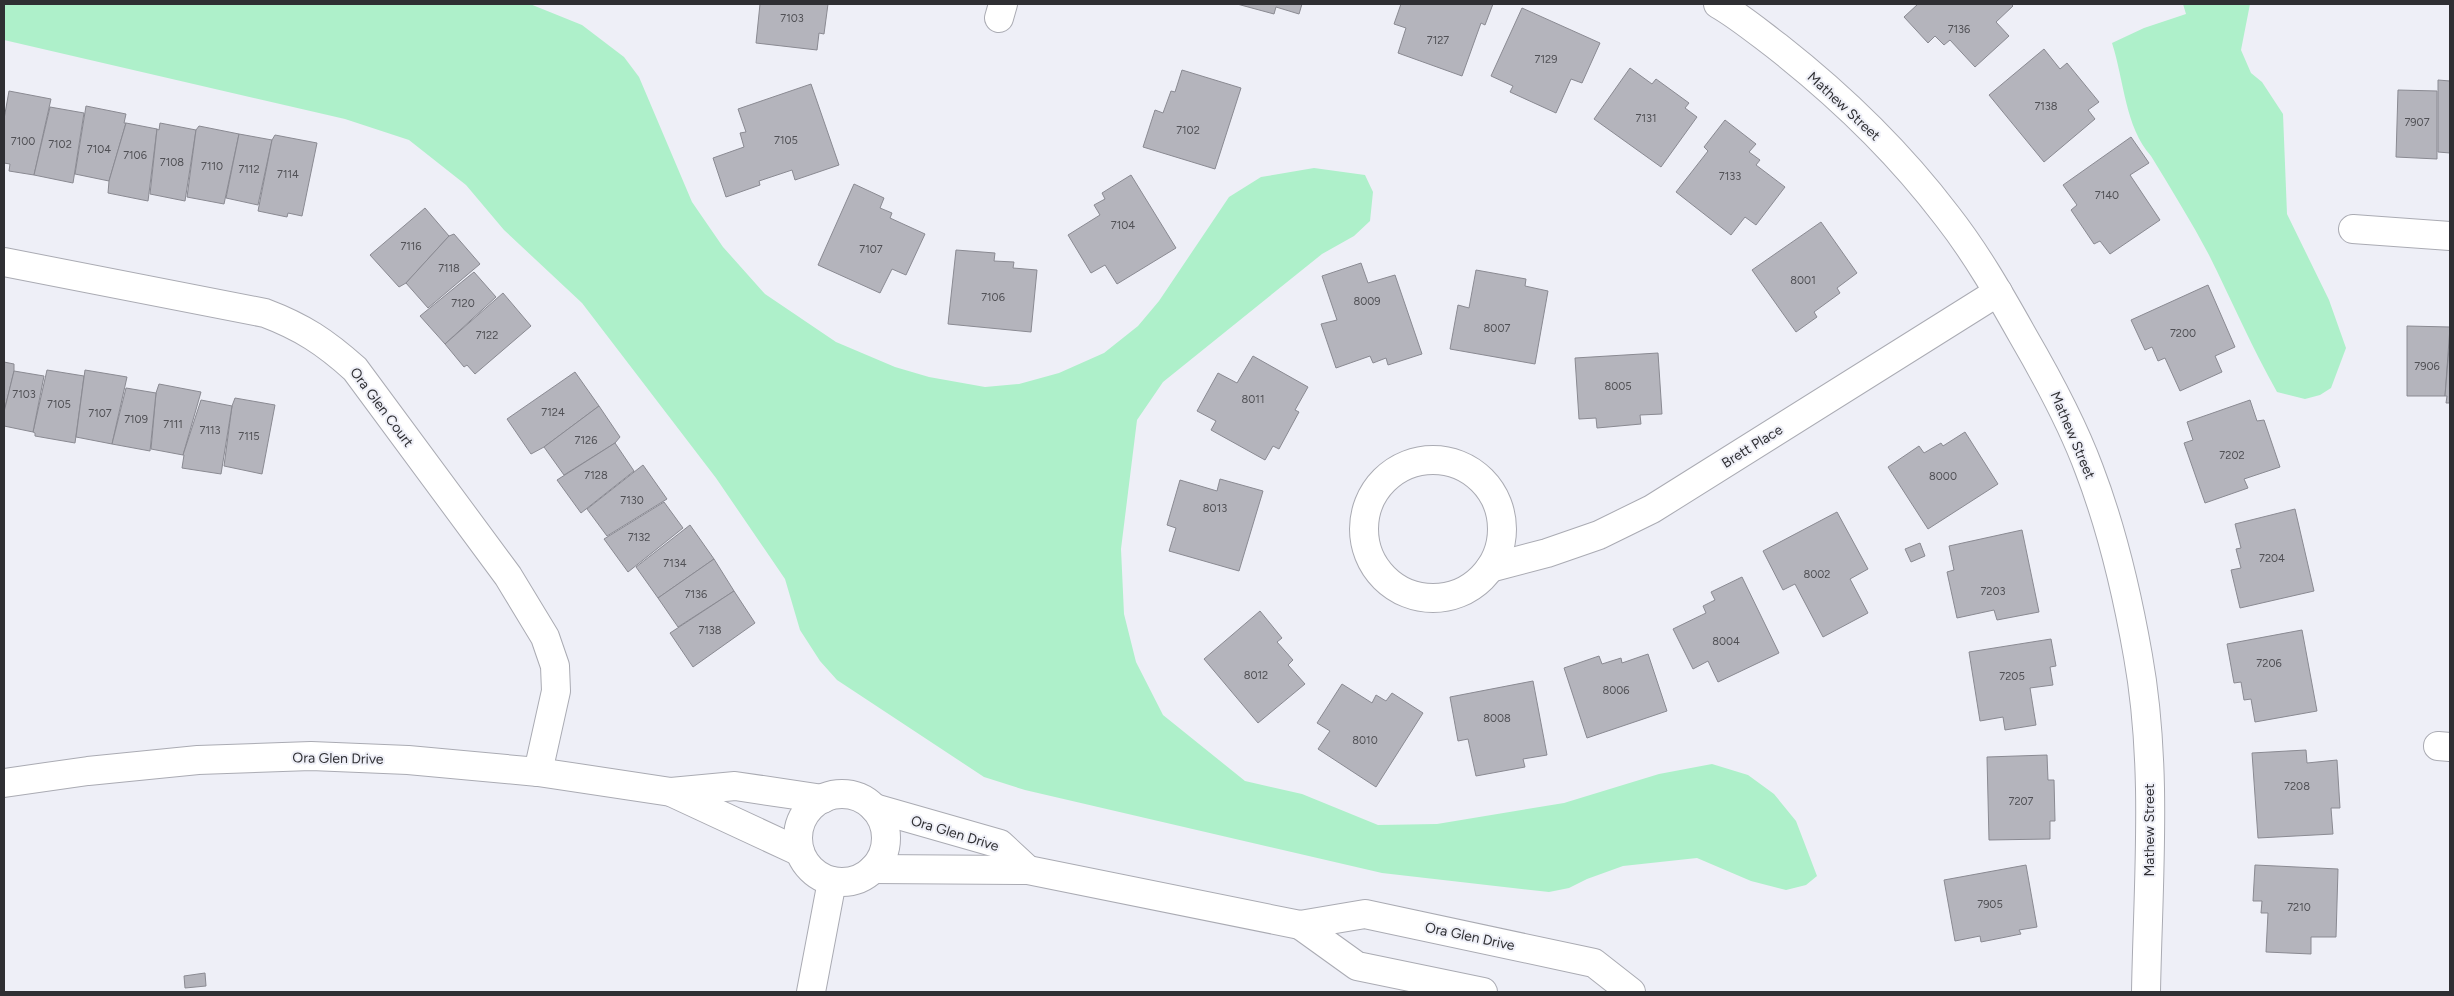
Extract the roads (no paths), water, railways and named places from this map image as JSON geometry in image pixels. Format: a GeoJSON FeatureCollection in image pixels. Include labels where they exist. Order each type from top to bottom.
{"type":"FeatureCollection","features":[{"type":"Feature","properties":{"kind":"street","name":"Mathew Street"},"geometry":{"type":"LineString","coordinates":[[1718,4],[1734,13],[1818,79],[1882,141],[1947,216],[1998,292],[2054,389],[2089,467],[2110,528],[2124,583],[2139,659],[2147,734],[2150,800],[2146,992]]}},
{"type":"Feature","properties":{"kind":"street"},"geometry":{"type":"LineString","coordinates":[[2353,229],[2450,236]]}},
{"type":"Feature","properties":{"kind":"street","name":"Ora Glen Court"},"geometry":{"type":"LineString","coordinates":[[4,262],[265,313],[296,325],[328,344],[355,368],[508,576],[545,637],[554,666],[556,691],[538,772]]}},
{"type":"Feature","properties":{"kind":"street","name":"Brett Place"},"geometry":{"type":"LineString","coordinates":[[1490,568],[1547,553],[1599,535],[1652,509],[1998,292]]}},
{"type":"Feature","properties":{"kind":"street"},"geometry":{"type":"LineString","coordinates":[[1422,460],[1445,460],[1467,468],[1485,483],[1498,502],[1502,524],[1500,548],[1490,568],[1474,585],[1454,595],[1432,598],[1410,594],[1390,584],[1375,567],[1366,546],[1364,524],[1369,502],[1381,482],[1400,468],[1422,460]]}},
{"type":"Feature","properties":{"kind":"street","name":"Ora Glen Drive"},"geometry":{"type":"LineString","coordinates":[[4,783],[88,770],[198,760],[311,756],[408,760],[538,772],[671,792],[736,786],[823,799]]}},
{"type":"Feature","properties":{"kind":"street","name":"Ora Glen Drive"},"geometry":{"type":"LineString","coordinates":[[671,792],[800,852]]}},
{"type":"Feature","properties":{"kind":"street"},"geometry":{"type":"LineString","coordinates":[[836,795],[850,795],[864,800],[874,808],[882,820],[886,846],[882,858],[873,869],[861,878],[847,882],[832,881],[818,876],[807,865],[800,852],[798,840],[804,816],[823,799],[836,795]]}},
{"type":"Feature","properties":{"kind":"street","name":"Ora Glen Drive"},"geometry":{"type":"LineString","coordinates":[[874,808],[1000,844],[1028,870]]}},
{"type":"Feature","properties":{"kind":"street","name":"Ora Glen Drive"},"geometry":{"type":"LineString","coordinates":[[873,869],[1028,870],[1300,925],[1365,914],[1594,962],[1630,992]]}},
{"type":"Feature","properties":{"kind":"street"},"geometry":{"type":"LineString","coordinates":[[810,992],[832,881]]}},
{"type":"Feature","properties":{"kind":"street","name":"Ora Glen Drive"},"geometry":{"type":"LineString","coordinates":[[1300,925],[1357,966],[1482,992]]}}]}
